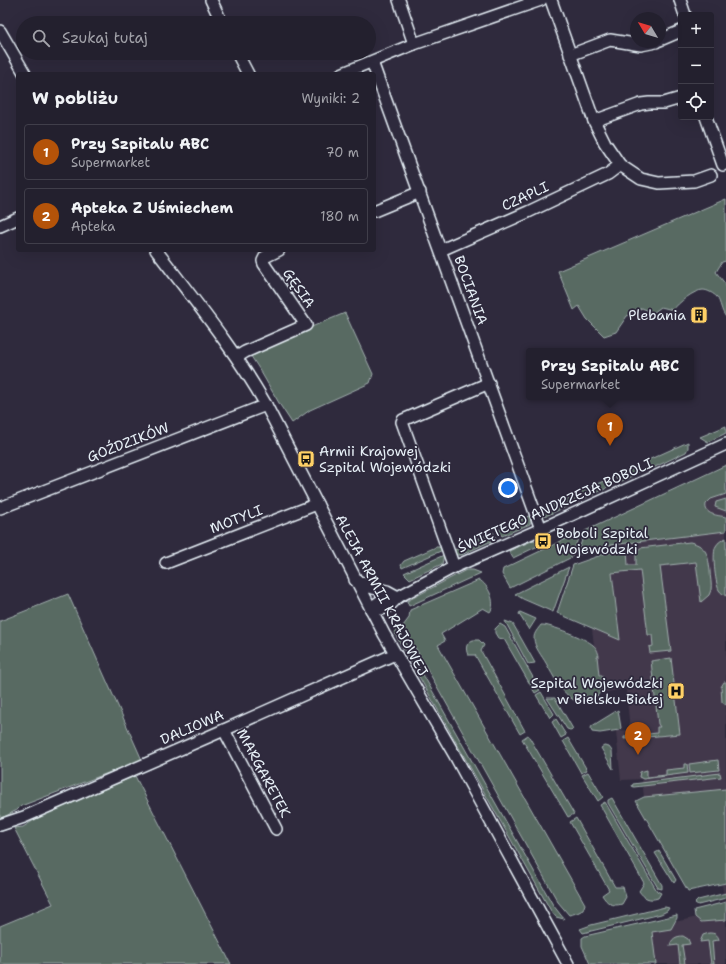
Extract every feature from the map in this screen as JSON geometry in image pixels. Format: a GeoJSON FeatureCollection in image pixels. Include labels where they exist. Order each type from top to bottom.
{"type":"FeatureCollection","features":[{"type":"Feature","properties":{"kind":"street"},"geometry":{"type":"LineString","coordinates":[[211,0],[219,16]]}},
{"type":"Feature","properties":{"kind":"street"},"geometry":{"type":"LineString","coordinates":[[399,0],[414,44]]}},
{"type":"Feature","properties":{"kind":"street"},"geometry":{"type":"LineString","coordinates":[[346,72],[414,44],[541,0]]}},
{"type":"Feature","properties":{"kind":"street"},"geometry":{"type":"LineString","coordinates":[[551,0],[594,121],[605,143],[620,165],[641,179],[659,183],[694,182],[711,175]]}},
{"type":"Feature","properties":{"kind":"street"},"geometry":{"type":"LineString","coordinates":[[680,0],[683,12]]}},
{"type":"Feature","properties":{"kind":"street"},"geometry":{"type":"LineString","coordinates":[[0,31],[16,59]]}},
{"type":"Feature","properties":{"kind":"street"},"geometry":{"type":"LineString","coordinates":[[666,37],[678,32]]}},
{"type":"Feature","properties":{"kind":"street"},"geometry":{"type":"LineString","coordinates":[[570,55],[610,40],[630,43]]}},
{"type":"Feature","properties":{"kind":"street"},"geometry":{"type":"LineString","coordinates":[[17,60],[24,72]]}},
{"type":"Feature","properties":{"kind":"street"},"geometry":{"type":"LineString","coordinates":[[241,60],[247,72]]}},
{"type":"Feature","properties":{"kind":"street","name":"BOCIANIA"},"geometry":{"type":"LineString","coordinates":[[372,62],[376,72]]}},
{"type":"Feature","properties":{"kind":"street","name":"BOCIANIA"},"geometry":{"type":"LineString","coordinates":[[376,73],[541,529]]}},
{"type":"Feature","properties":{"kind":"street"},"geometry":{"type":"LineString","coordinates":[[594,121],[641,104],[664,103],[678,99]]}},
{"type":"Feature","properties":{"kind":"street"},"geometry":{"type":"LineString","coordinates":[[707,120],[724,165]]}},
{"type":"Feature","properties":{"kind":"street","name":"CZAPLI"},"geometry":{"type":"LineString","coordinates":[[441,250],[528,212],[608,174],[620,165]]}},
{"type":"Feature","properties":{"kind":"street"},"geometry":{"type":"LineString","coordinates":[[376,210],[420,192]]}},
{"type":"Feature","properties":{"kind":"street"},"geometry":{"type":"LineString","coordinates":[[0,226],[16,219]]}},
{"type":"Feature","properties":{"kind":"street","name":"ALEJA ARMII KRAJOWEJ"},"geometry":{"type":"LineString","coordinates":[[158,252],[237,357],[252,380],[355,580],[395,654],[454,754],[568,964]]}},
{"type":"Feature","properties":{"kind":"street","name":"GĘSIA"},"geometry":{"type":"LineString","coordinates":[[237,357],[306,325],[264,264],[263,261],[265,257],[275,252]]}},
{"type":"Feature","properties":{"kind":"street"},"geometry":{"type":"LineString","coordinates":[[454,567],[402,422],[403,420],[489,383]]}},
{"type":"Feature","properties":{"kind":"street","name":"GOŹDZIKÓW"},"geometry":{"type":"LineString","coordinates":[[0,508],[266,405]]}},
{"type":"Feature","properties":{"kind":"street","name":"ŚWIĘTEGO ANDRZEJA BOBOLI"},"geometry":{"type":"LineString","coordinates":[[371,609],[380,600],[389,596],[398,597],[454,567],[541,529],[726,444]]}},
{"type":"Feature","properties":{"kind":"street","name":"MOTYLI"},"geometry":{"type":"LineString","coordinates":[[166,563],[317,504]]}},
{"type":"Feature","properties":{"kind":"street"},"geometry":{"type":"LineString","coordinates":[[355,580],[373,588],[387,591],[398,597]]}},
{"type":"Feature","properties":{"kind":"street","name":"DALIOWA"},"geometry":{"type":"LineString","coordinates":[[0,825],[24,817],[395,654]]}},
{"type":"Feature","properties":{"kind":"street","name":"MARGARETEK"},"geometry":{"type":"LineString","coordinates":[[224,730],[276,830]]}},
{"type":"Feature","properties":{"kind":"shaded area","name":"Szpital Wojewódzki w Bielsku-Białej"},"geometry":{"type":"Polygon","coordinates":[[[726,477],[726,908],[722,884],[704,864],[699,793],[644,797],[642,779],[621,780],[616,731],[630,730],[626,689],[600,693],[592,629],[619,626],[609,549],[605,533],[726,477]]]}},
{"type":"Feature","properties":{"kind":"shaded area"},"geometry":{"type":"Polygon","coordinates":[[[726,911],[726,964],[609,964],[609,936],[726,911]]]}},
{"type":"Feature","properties":{"kind":"green space"},"geometry":{"type":"Polygon","coordinates":[[[726,199],[726,261],[722,262],[716,272],[726,285],[726,317],[717,297],[711,292],[703,290],[686,297],[673,310],[661,307],[653,313],[642,308],[627,316],[616,332],[604,336],[587,319],[579,306],[574,310],[558,271],[726,199]]]}},
{"type":"Feature","properties":{"kind":"green space"},"geometry":{"type":"Polygon","coordinates":[[[345,313],[373,374],[370,383],[310,410],[292,423],[249,353],[345,313]]]}},
{"type":"Feature","properties":{"kind":"green space"},"geometry":{"type":"Polygon","coordinates":[[[726,426],[726,433],[708,442],[700,437],[726,426]]]}},
{"type":"Feature","properties":{"kind":"green space"},"geometry":{"type":"Polygon","coordinates":[[[688,442],[686,452],[653,468],[647,464],[646,461],[688,442]]]}},
{"type":"Feature","properties":{"kind":"green space"},"geometry":{"type":"Polygon","coordinates":[[[726,465],[726,494],[711,499],[706,504],[706,508],[712,514],[726,517],[726,531],[611,545],[577,555],[585,531],[726,465]]]}},
{"type":"Feature","properties":{"kind":"green space"},"geometry":{"type":"Polygon","coordinates":[[[637,466],[638,471],[636,474],[622,481],[617,480],[615,476],[637,466]]]}},
{"type":"Feature","properties":{"kind":"green space"},"geometry":{"type":"Polygon","coordinates":[[[608,479],[609,482],[605,489],[548,515],[542,515],[538,511],[608,479]]]}},
{"type":"Feature","properties":{"kind":"green space"},"geometry":{"type":"Polygon","coordinates":[[[726,499],[726,511],[715,507],[716,502],[726,499]]]}},
{"type":"Feature","properties":{"kind":"green space"},"geometry":{"type":"Polygon","coordinates":[[[531,515],[530,524],[502,536],[499,532],[500,529],[531,515]]]}},
{"type":"Feature","properties":{"kind":"green space"},"geometry":{"type":"Polygon","coordinates":[[[493,532],[496,539],[461,555],[457,555],[452,551],[493,532]]]}},
{"type":"Feature","properties":{"kind":"green space"},"geometry":{"type":"Polygon","coordinates":[[[580,532],[572,557],[510,588],[502,574],[503,569],[580,532]]]}},
{"type":"Feature","properties":{"kind":"green space"},"geometry":{"type":"Polygon","coordinates":[[[726,538],[726,596],[720,591],[718,586],[714,560],[716,546],[719,542],[726,538]]]}},
{"type":"Feature","properties":{"kind":"green space"},"geometry":{"type":"Polygon","coordinates":[[[534,540],[538,546],[513,558],[509,551],[534,540]]]}},
{"type":"Feature","properties":{"kind":"green space"},"geometry":{"type":"Polygon","coordinates":[[[690,542],[700,546],[706,552],[709,565],[711,590],[709,595],[701,602],[696,562],[660,566],[671,651],[650,653],[649,647],[653,646],[652,635],[648,635],[640,570],[612,573],[620,640],[557,613],[573,565],[607,553],[627,550],[628,565],[636,565],[636,553],[640,548],[690,542]]]}},
{"type":"Feature","properties":{"kind":"green space"},"geometry":{"type":"Polygon","coordinates":[[[436,547],[443,550],[402,568],[401,565],[404,561],[436,547]]]}},
{"type":"Feature","properties":{"kind":"green space"},"geometry":{"type":"Polygon","coordinates":[[[444,555],[442,564],[410,579],[404,573],[444,555]]]}},
{"type":"Feature","properties":{"kind":"green space"},"geometry":{"type":"Polygon","coordinates":[[[569,567],[553,612],[515,594],[569,567]]]}},
{"type":"Feature","properties":{"kind":"green space"},"geometry":{"type":"Polygon","coordinates":[[[466,570],[473,570],[481,573],[409,606],[407,601],[466,570]]]}},
{"type":"Feature","properties":{"kind":"green space"},"geometry":{"type":"Polygon","coordinates":[[[479,580],[486,585],[492,599],[492,608],[490,612],[483,608],[441,634],[445,641],[438,645],[585,904],[583,910],[577,913],[569,915],[558,902],[403,626],[409,618],[410,610],[479,580]]]}},
{"type":"Feature","properties":{"kind":"green space"},"geometry":{"type":"Polygon","coordinates":[[[68,594],[142,760],[21,806],[17,810],[0,819],[0,621],[68,594]]]}},
{"type":"Feature","properties":{"kind":"green space"},"geometry":{"type":"Polygon","coordinates":[[[520,612],[536,619],[529,630],[519,614],[520,612]]]}},
{"type":"Feature","properties":{"kind":"green space"},"geometry":{"type":"Polygon","coordinates":[[[505,621],[513,624],[535,663],[528,664],[505,621]]]}},
{"type":"Feature","properties":{"kind":"green space"},"geometry":{"type":"Polygon","coordinates":[[[500,624],[505,627],[540,690],[535,693],[504,639],[498,638],[495,633],[495,629],[500,624]]]}},
{"type":"Feature","properties":{"kind":"green space"},"geometry":{"type":"Polygon","coordinates":[[[541,625],[559,629],[589,642],[595,647],[599,656],[597,656],[599,675],[602,675],[602,687],[596,697],[588,702],[580,702],[572,699],[566,694],[535,645],[535,634],[541,625]]]}},
{"type":"Feature","properties":{"kind":"green space"},"geometry":{"type":"Polygon","coordinates":[[[398,630],[553,905],[564,919],[556,917],[551,911],[394,632],[398,630]]]}},
{"type":"Feature","properties":{"kind":"green space"},"geometry":{"type":"Polygon","coordinates":[[[473,640],[479,640],[484,645],[481,651],[525,731],[520,734],[475,655],[468,655],[467,646],[473,640]]]}},
{"type":"Feature","properties":{"kind":"green space"},"geometry":{"type":"Polygon","coordinates":[[[671,658],[680,734],[624,739],[624,737],[657,733],[657,727],[660,727],[658,724],[651,661],[671,658]]]}},
{"type":"Feature","properties":{"kind":"green space"},"geometry":{"type":"Polygon","coordinates":[[[724,682],[726,682],[726,705],[722,702],[721,687],[724,682]]]}},
{"type":"Feature","properties":{"kind":"green space"},"geometry":{"type":"Polygon","coordinates":[[[541,692],[554,714],[550,718],[536,695],[541,692]]]}},
{"type":"Feature","properties":{"kind":"green space"},"geometry":{"type":"Polygon","coordinates":[[[547,698],[555,698],[573,729],[567,729],[547,698]]]}},
{"type":"Feature","properties":{"kind":"green space"},"geometry":{"type":"Polygon","coordinates":[[[618,710],[621,728],[619,730],[600,733],[592,732],[592,726],[618,710]]]}},
{"type":"Feature","properties":{"kind":"green space"},"geometry":{"type":"Polygon","coordinates":[[[556,719],[566,735],[561,738],[552,722],[556,719]]]}},
{"type":"Feature","properties":{"kind":"green space"},"geometry":{"type":"Polygon","coordinates":[[[528,735],[574,814],[568,817],[522,739],[528,735]]]}},
{"type":"Feature","properties":{"kind":"green space"},"geometry":{"type":"Polygon","coordinates":[[[568,738],[587,770],[581,773],[563,741],[568,738]]]}},
{"type":"Feature","properties":{"kind":"green space"},"geometry":{"type":"Polygon","coordinates":[[[604,746],[609,747],[612,751],[613,769],[601,748],[604,746]]]}},
{"type":"Feature","properties":{"kind":"green space"},"geometry":{"type":"Polygon","coordinates":[[[718,760],[719,770],[690,773],[689,764],[718,760]]]}},
{"type":"Feature","properties":{"kind":"green space"},"geometry":{"type":"Polygon","coordinates":[[[684,764],[687,764],[688,773],[643,779],[639,777],[640,772],[647,770],[647,777],[666,775],[666,770],[684,768],[684,764]]]}},
{"type":"Feature","properties":{"kind":"green space"},"geometry":{"type":"Polygon","coordinates":[[[588,772],[603,797],[598,801],[582,775],[588,772]]]}},
{"type":"Feature","properties":{"kind":"green space"},"geometry":{"type":"Polygon","coordinates":[[[720,773],[721,777],[632,786],[633,784],[720,773]]]}},
{"type":"Feature","properties":{"kind":"green space"},"geometry":{"type":"Polygon","coordinates":[[[135,776],[231,964],[0,964],[0,926],[53,904],[14,828],[23,827],[39,817],[135,776]]]}},
{"type":"Feature","properties":{"kind":"green space"},"geometry":{"type":"Polygon","coordinates":[[[726,789],[726,883],[688,891],[636,801],[644,797],[726,789]]]}},
{"type":"Feature","properties":{"kind":"green space"},"geometry":{"type":"Polygon","coordinates":[[[612,798],[662,885],[662,889],[658,888],[608,803],[608,800],[612,798]]]}},
{"type":"Feature","properties":{"kind":"green space"},"geometry":{"type":"Polygon","coordinates":[[[605,802],[657,891],[661,893],[658,898],[647,898],[639,891],[644,883],[600,805],[605,802]]]}},
{"type":"Feature","properties":{"kind":"green space"},"geometry":{"type":"Polygon","coordinates":[[[576,818],[615,887],[623,887],[626,897],[622,904],[610,904],[602,895],[609,890],[570,822],[576,818]]]}},
{"type":"Feature","properties":{"kind":"green space"},"geometry":{"type":"Polygon","coordinates":[[[659,851],[676,880],[674,883],[655,853],[659,851]]]}},
{"type":"Feature","properties":{"kind":"green space"},"geometry":{"type":"Polygon","coordinates":[[[726,893],[726,898],[698,905],[695,903],[698,900],[726,893]]]}},
{"type":"Feature","properties":{"kind":"green space"},"geometry":{"type":"Polygon","coordinates":[[[726,902],[726,920],[701,922],[695,917],[694,910],[726,902]]]}},
{"type":"Feature","properties":{"kind":"green space"},"geometry":{"type":"Polygon","coordinates":[[[665,907],[669,908],[661,914],[583,933],[580,929],[591,925],[665,907]]]}},
{"type":"Feature","properties":{"kind":"green space"},"geometry":{"type":"Polygon","coordinates":[[[677,915],[671,929],[652,932],[656,964],[590,964],[582,946],[582,938],[585,936],[677,915]]]}},
{"type":"Feature","properties":{"kind":"green space"},"geometry":{"type":"Polygon","coordinates":[[[709,933],[716,934],[719,940],[712,941],[714,964],[711,964],[708,941],[700,942],[703,935],[709,933]]]}},
{"type":"Feature","properties":{"kind":"green space"},"geometry":{"type":"Polygon","coordinates":[[[683,936],[688,939],[690,944],[682,945],[685,964],[680,964],[678,945],[670,946],[671,941],[674,938],[683,936]]]}},
{"type":"Feature","properties":{"kind":"place","name":"Plebania"},"geometry":{"type":"Point","coordinates":[699,315]}},
{"type":"Feature","properties":{"kind":"place","name":"Przy Szpitalu ABC"},"geometry":{"type":"Point","coordinates":[610,446]}},
{"type":"Feature","properties":{"kind":"place","name":"Armii Krajowej Szpital Wojewódzki"},"geometry":{"type":"Point","coordinates":[306,459]}},
{"type":"Feature","properties":{"kind":"place","name":"Boboli Szpital Wojewódzki"},"geometry":{"type":"Point","coordinates":[543,541]}},
{"type":"Feature","properties":{"kind":"place","name":"Szpital Wojewódzki w Bielsku-Białej"},"geometry":{"type":"Point","coordinates":[676,691]}},
{"type":"Feature","properties":{"kind":"place","name":"Apteka Z Uśmiechem"},"geometry":{"type":"Point","coordinates":[638,755]}}]}
